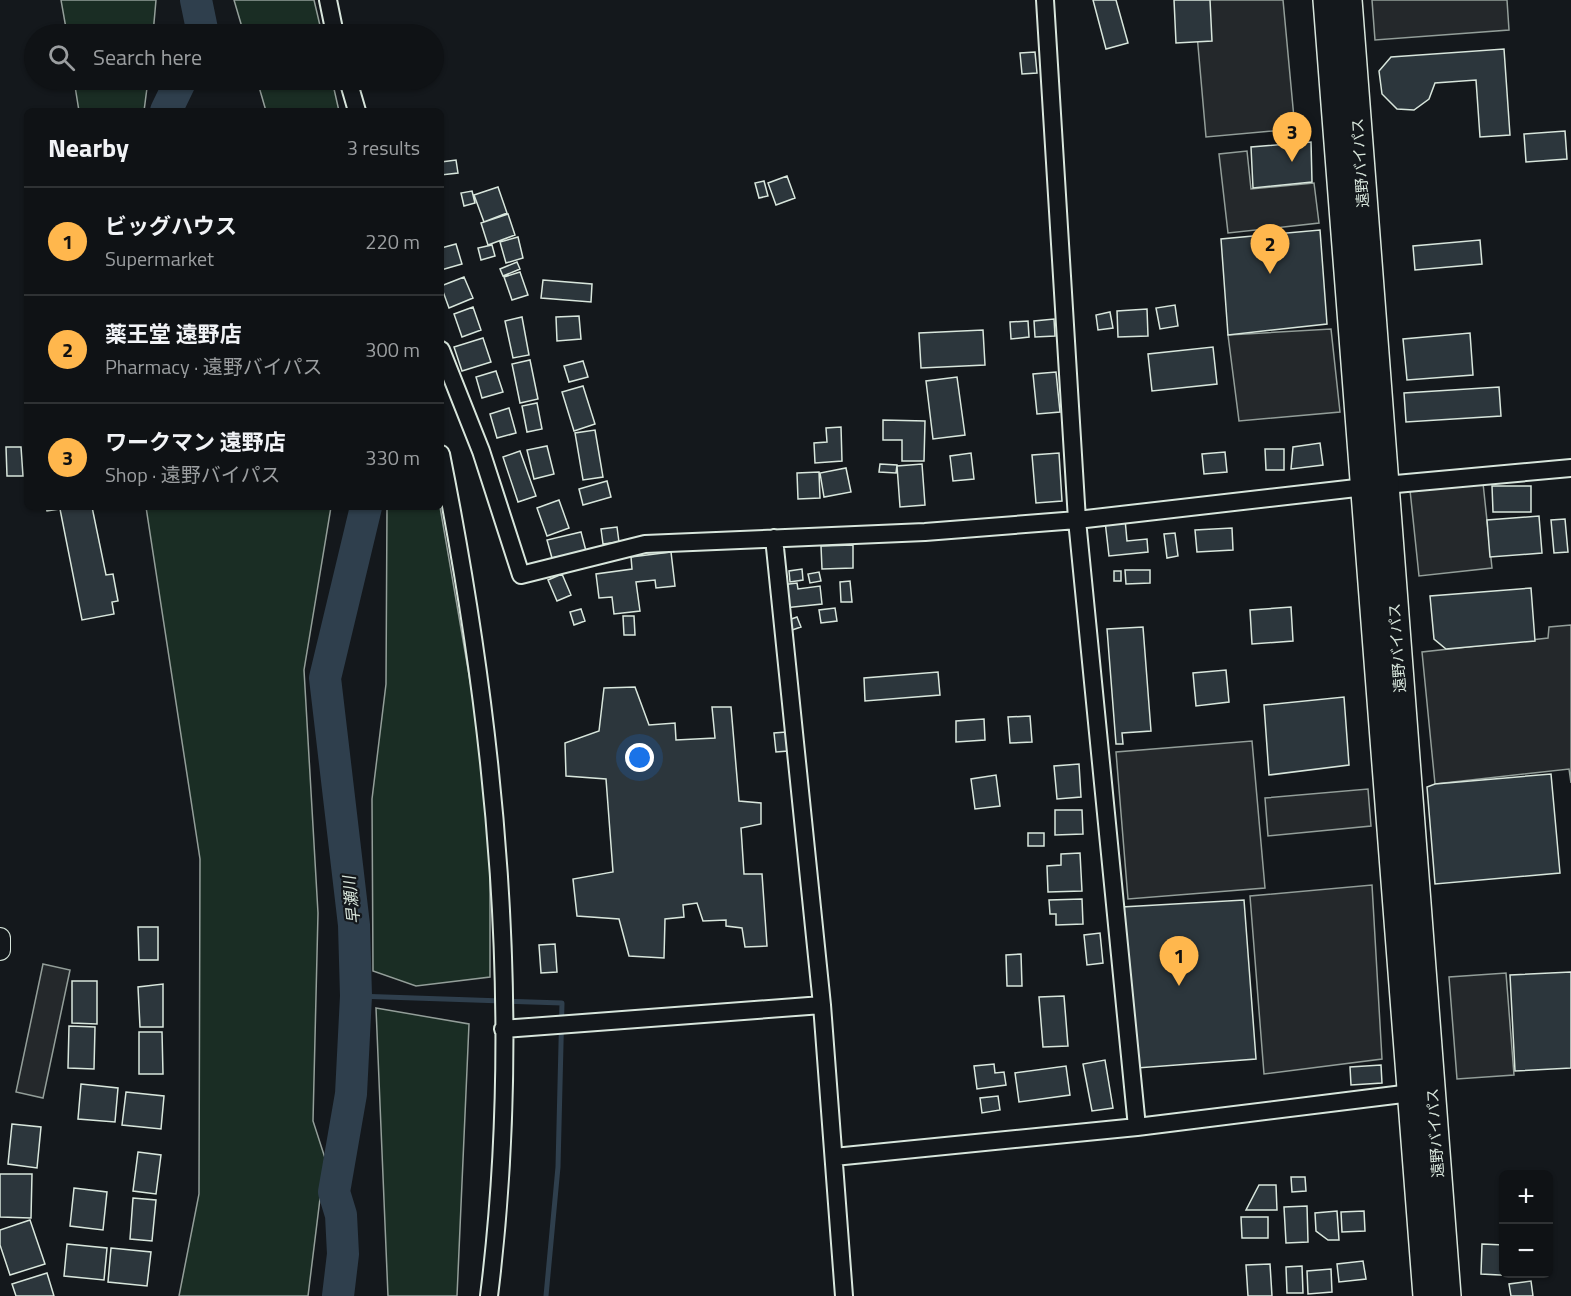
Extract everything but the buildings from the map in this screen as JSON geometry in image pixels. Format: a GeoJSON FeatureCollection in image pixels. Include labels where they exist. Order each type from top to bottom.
{"type":"FeatureCollection","features":[{"type":"Feature","properties":{"kind":"highway","name":"遠野バイパス"},"geometry":{"type":"LineString","coordinates":[[1328,0],[1375,486],[1447,1296]]}},
{"type":"Feature","properties":{"kind":"highway","name":"遠野バイパス"},"geometry":{"type":"LineString","coordinates":[[1348,0],[1411,1093],[1427,1296]]}},
{"type":"Feature","properties":{"kind":"street"},"geometry":{"type":"LineString","coordinates":[[328,0],[333,24]]}},
{"type":"Feature","properties":{"kind":"street"},"geometry":{"type":"LineString","coordinates":[[1045,0],[1077,520],[1137,1127]]}},
{"type":"Feature","properties":{"kind":"street"},"geometry":{"type":"LineString","coordinates":[[351,90],[356,108]]}},
{"type":"Feature","properties":{"kind":"street"},"geometry":{"type":"LineString","coordinates":[[444,358],[481,451],[521,575],[645,544],[925,532],[1077,520],[1375,486],[1571,468]]}},
{"type":"Feature","properties":{"kind":"street"},"geometry":{"type":"LineString","coordinates":[[444,472],[487,735],[498,837],[505,1100],[489,1296]]}},
{"type":"Feature","properties":{"kind":"street"},"geometry":{"type":"LineString","coordinates":[[774,538],[822,1005],[844,1296]]}},
{"type":"Feature","properties":{"kind":"street"},"geometry":{"type":"LineString","coordinates":[[0,938],[0,950]]}},
{"type":"Feature","properties":{"kind":"street"},"geometry":{"type":"LineString","coordinates":[[503,1029],[822,1005]]}},
{"type":"Feature","properties":{"kind":"street"},"geometry":{"type":"LineString","coordinates":[[834,1157],[1137,1127],[1411,1093]]}},
{"type":"Feature","properties":{"kind":"green space"},"geometry":{"type":"Polygon","coordinates":[[[61,0],[156,0],[154,24],[65,24],[61,0]]]}},
{"type":"Feature","properties":{"kind":"green space"},"geometry":{"type":"Polygon","coordinates":[[[234,0],[314,0],[320,24],[241,24],[234,0]]]}},
{"type":"Feature","properties":{"kind":"green space"},"geometry":{"type":"Polygon","coordinates":[[[76,90],[147,90],[144,108],[79,108],[76,90]]]}},
{"type":"Feature","properties":{"kind":"green space"},"geometry":{"type":"Polygon","coordinates":[[[260,90],[334,90],[338,108],[265,108],[260,90]]]}},
{"type":"Feature","properties":{"kind":"green space"},"geometry":{"type":"Polygon","coordinates":[[[146,510],[331,510],[304,670],[318,913],[313,1121],[325,1158],[308,1296],[179,1296],[199,1194],[200,859],[146,510]]]}},
{"type":"Feature","properties":{"kind":"green space"},"geometry":{"type":"Polygon","coordinates":[[[387,510],[441,510],[477,721],[490,853],[490,977],[416,986],[373,971],[372,799],[386,684],[387,510]]]}},
{"type":"Feature","properties":{"kind":"green space"},"geometry":{"type":"Polygon","coordinates":[[[376,1008],[469,1024],[457,1296],[388,1296],[376,1008]]]}},
{"type":"Feature","properties":{"kind":"shaded area"},"geometry":{"type":"Polygon","coordinates":[[[1194,0],[1283,0],[1295,129],[1206,137],[1194,0]]]}},
{"type":"Feature","properties":{"kind":"shaded area"},"geometry":{"type":"Polygon","coordinates":[[[1372,0],[1507,0],[1509,30],[1375,40],[1372,0]]]}},
{"type":"Feature","properties":{"kind":"shaded area"},"geometry":{"type":"Polygon","coordinates":[[[1247,151],[1251,189],[1314,183],[1319,223],[1228,233],[1219,154],[1247,151]]]}},
{"type":"Feature","properties":{"kind":"shaded area"},"geometry":{"type":"Polygon","coordinates":[[[1331,329],[1340,412],[1239,421],[1228,335],[1331,329]]]}},
{"type":"Feature","properties":{"kind":"shaded area"},"geometry":{"type":"Polygon","coordinates":[[[1483,483],[1492,568],[1419,576],[1410,490],[1483,483]]]}},
{"type":"Feature","properties":{"kind":"shaded area"},"geometry":{"type":"Polygon","coordinates":[[[1571,625],[1571,783],[1569,769],[1435,784],[1422,652],[1548,638],[1549,627],[1571,625]]]}},
{"type":"Feature","properties":{"kind":"shaded area"},"geometry":{"type":"Polygon","coordinates":[[[1252,741],[1265,888],[1128,899],[1116,752],[1252,741]]]}},
{"type":"Feature","properties":{"kind":"shaded area"},"geometry":{"type":"Polygon","coordinates":[[[1368,789],[1371,826],[1268,836],[1265,798],[1368,789]]]}},
{"type":"Feature","properties":{"kind":"shaded area"},"geometry":{"type":"Polygon","coordinates":[[[1372,885],[1382,1059],[1264,1074],[1250,896],[1372,885]]]}},
{"type":"Feature","properties":{"kind":"shaded area"},"geometry":{"type":"Polygon","coordinates":[[[43,964],[70,970],[43,1098],[16,1092],[43,964]]]}},
{"type":"Feature","properties":{"kind":"shaded area"},"geometry":{"type":"Polygon","coordinates":[[[1506,973],[1514,1075],[1457,1079],[1449,977],[1506,973]]]}},
{"type":"Feature","properties":{"kind":"waterway","name":"早瀬川"},"geometry":{"type":"LineString","coordinates":[[196,0],[201,24]]}},
{"type":"Feature","properties":{"kind":"waterway","name":"早瀬川"},"geometry":{"type":"LineString","coordinates":[[167,108],[176,90]]}},
{"type":"Feature","properties":{"kind":"waterway","name":"早瀬川"},"geometry":{"type":"LineString","coordinates":[[338,1296],[343,1254],[341,1215],[334,1192],[351,1094],[356,996],[354,925],[325,678],[365,510]]}},
{"type":"Feature","properties":{"kind":"waterway"},"geometry":{"type":"LineString","coordinates":[[356,996],[562,1003],[558,1167],[546,1296]]}},
{"type":"Feature","properties":{"kind":"place","name":"ワークマン 遠野店"},"geometry":{"type":"Point","coordinates":[1292,162]}},
{"type":"Feature","properties":{"kind":"place","name":"薬王堂 遠野店"},"geometry":{"type":"Point","coordinates":[1270,274]}},
{"type":"Feature","properties":{"kind":"place","name":"ビッグハウス"},"geometry":{"type":"Point","coordinates":[1179,986]}}]}
